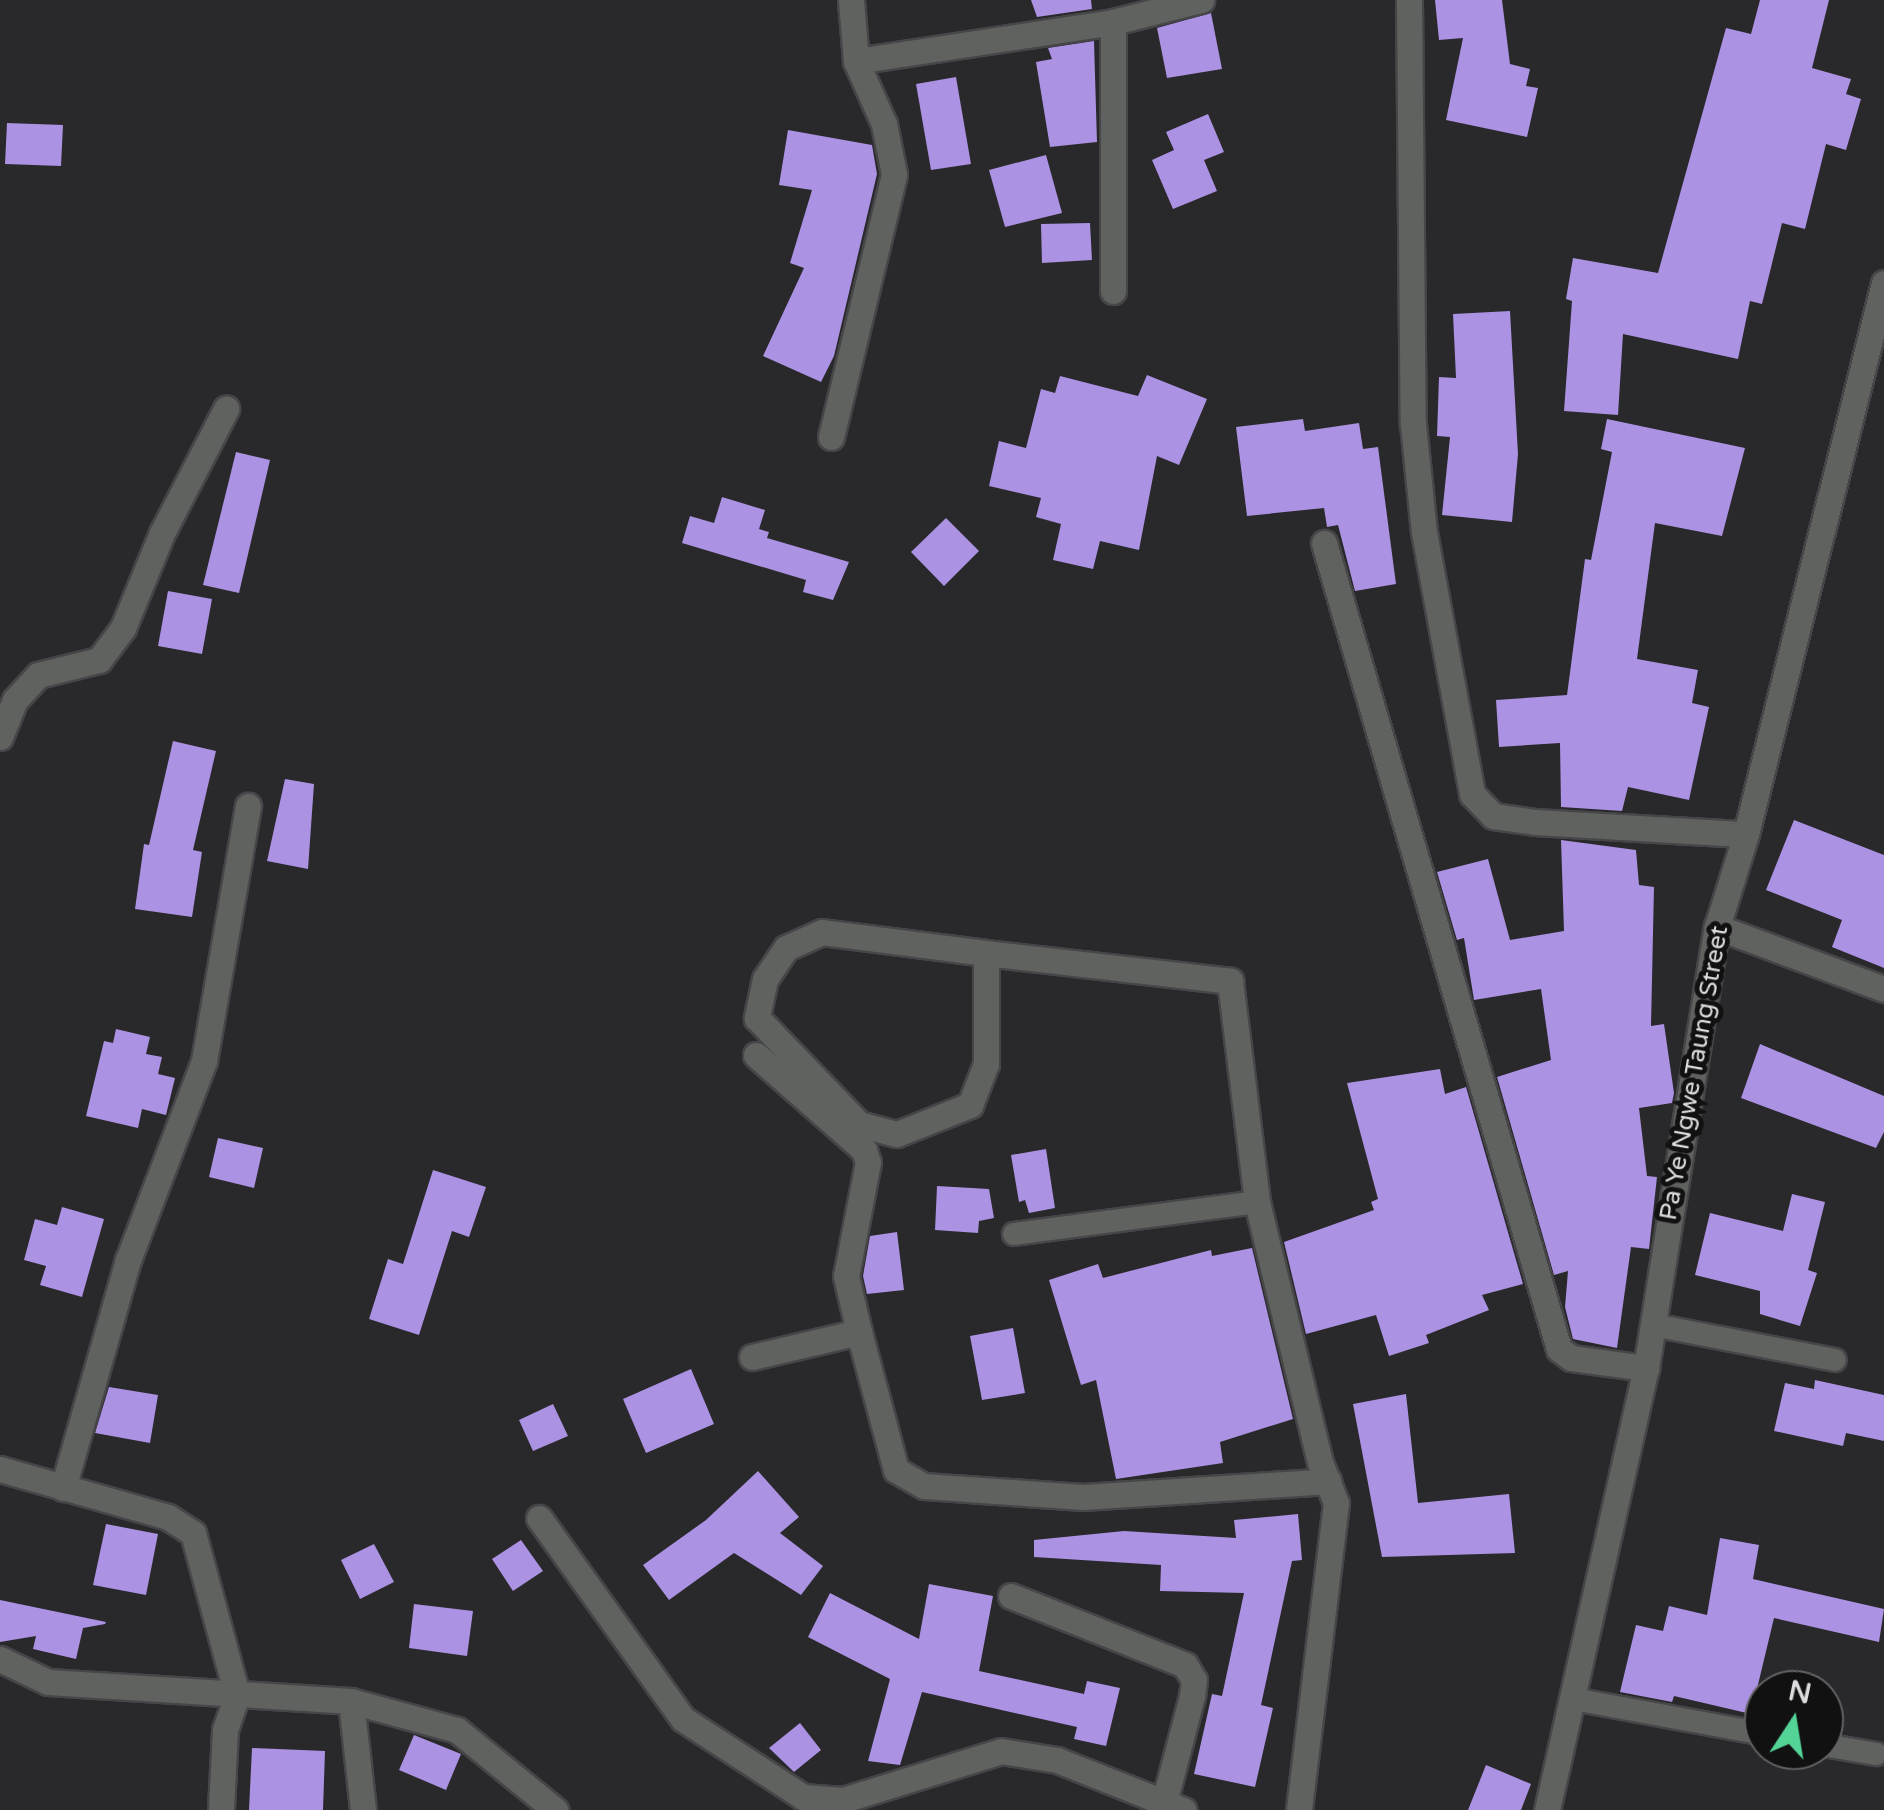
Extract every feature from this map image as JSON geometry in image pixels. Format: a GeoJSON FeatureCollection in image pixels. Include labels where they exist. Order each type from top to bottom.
{"type":"FeatureCollection","features":[{"type":"Feature","properties":{"kind":"street"},"geometry":{"type":"LineString","coordinates":[[831,437],[894,174],[884,124],[856,61],[851,0]]}},
{"type":"Feature","properties":{"kind":"street"},"geometry":{"type":"LineString","coordinates":[[856,61],[1113,22],[1201,0]]}},
{"type":"Feature","properties":{"kind":"street"},"geometry":{"type":"LineString","coordinates":[[1409,0],[1414,424],[1424,532],[1472,794],[1493,816],[1746,834]]}},
{"type":"Feature","properties":{"kind":"street"},"geometry":{"type":"LineString","coordinates":[[1113,22],[1114,291]]}},
{"type":"Feature","properties":{"kind":"street","name":"Pa Ye Ngwe Taung Street"},"geometry":{"type":"LineString","coordinates":[[1547,1810],[1646,1368],[1717,927],[1746,834],[1884,284]]}},
{"type":"Feature","properties":{"kind":"street"},"geometry":{"type":"LineString","coordinates":[[0,736],[14,700],[38,675],[99,660],[122,628],[162,534],[226,409]]}},
{"type":"Feature","properties":{"kind":"street"},"geometry":{"type":"LineString","coordinates":[[1324,543],[1559,1348],[1572,1358],[1646,1368]]}},
{"type":"Feature","properties":{"kind":"street"},"geometry":{"type":"LineString","coordinates":[[63,1488],[128,1260],[204,1060],[248,806]]}},
{"type":"Feature","properties":{"kind":"street"},"geometry":{"type":"LineString","coordinates":[[1717,927],[1884,988]]}},
{"type":"Feature","properties":{"kind":"street"},"geometry":{"type":"LineString","coordinates":[[986,952],[986,1064],[970,1105],[923,1129],[897,1134],[859,1124],[757,1018],[766,979],[786,948],[822,932],[1230,981],[1257,1202],[1336,1503],[1300,1810]]}},
{"type":"Feature","properties":{"kind":"street"},"geometry":{"type":"LineString","coordinates":[[756,1055],[864,1150],[868,1162],[846,1276],[896,1470],[924,1486],[1084,1498],[1328,1481]]}},
{"type":"Feature","properties":{"kind":"street"},"geometry":{"type":"LineString","coordinates":[[752,1357],[860,1332]]}},
{"type":"Feature","properties":{"kind":"street"},"geometry":{"type":"LineString","coordinates":[[0,1469],[168,1517],[193,1532],[238,1696],[225,1730],[221,1810]]}},
{"type":"Feature","properties":{"kind":"street"},"geometry":{"type":"LineString","coordinates":[[539,1518],[683,1719],[803,1796],[843,1800],[1000,1751],[1057,1760],[1174,1805],[1194,1680],[1185,1665],[1011,1596]]}},
{"type":"Feature","properties":{"kind":"street"},"geometry":{"type":"LineString","coordinates":[[0,1660],[48,1682],[351,1701],[457,1730],[555,1810]]}},
{"type":"Feature","properties":{"kind":"street"},"geometry":{"type":"LineString","coordinates":[[351,1701],[363,1810]]}},
{"type":"Feature","properties":{"kind":"lane"},"geometry":{"type":"LineString","coordinates":[[1014,1234],[1257,1202]]}},
{"type":"Feature","properties":{"kind":"lane"},"geometry":{"type":"LineString","coordinates":[[1652,1324],[1834,1360]]}},
{"type":"Feature","properties":{"kind":"lane"},"geometry":{"type":"LineString","coordinates":[[1573,1699],[1744,1730]]}},
{"type":"Feature","properties":{"kind":"lane"},"geometry":{"type":"LineString","coordinates":[[1844,1748],[1876,1754]]}},
{"type":"Feature","properties":{"kind":"building"},"geometry":{"type":"Polygon","coordinates":[[[1031,0],[1091,0],[1092,9],[1037,17],[1031,0]]]}},
{"type":"Feature","properties":{"kind":"building"},"geometry":{"type":"Polygon","coordinates":[[[1435,0],[1502,0],[1510,64],[1530,69],[1526,86],[1538,88],[1527,137],[1446,120],[1463,38],[1439,40],[1435,0]]]}},
{"type":"Feature","properties":{"kind":"building"},"geometry":{"type":"Polygon","coordinates":[[[1760,0],[1829,0],[1812,68],[1851,79],[1846,94],[1861,99],[1846,150],[1826,144],[1805,229],[1782,223],[1762,304],[1750,301],[1738,359],[1623,334],[1618,415],[1564,411],[1572,301],[1566,299],[1573,258],[1658,273],[1726,28],[1751,34],[1760,0]]]}},
{"type":"Feature","properties":{"kind":"building"},"geometry":{"type":"Polygon","coordinates":[[[1211,13],[1222,69],[1167,78],[1157,28],[1211,13]]]}},
{"type":"Feature","properties":{"kind":"building"},"geometry":{"type":"Polygon","coordinates":[[[1094,41],[1097,142],[1050,147],[1036,62],[1052,59],[1048,48],[1094,41]]]}},
{"type":"Feature","properties":{"kind":"building"},"geometry":{"type":"Polygon","coordinates":[[[956,77],[971,164],[931,170],[916,84],[956,77]]]}},
{"type":"Feature","properties":{"kind":"building"},"geometry":{"type":"Polygon","coordinates":[[[1208,114],[1224,152],[1204,160],[1217,191],[1173,209],[1152,160],[1174,150],[1166,132],[1208,114]]]}},
{"type":"Feature","properties":{"kind":"building"},"geometry":{"type":"Polygon","coordinates":[[[7,123],[63,125],[61,166],[5,164],[7,123]]]}},
{"type":"Feature","properties":{"kind":"building"},"geometry":{"type":"Polygon","coordinates":[[[788,130],[872,145],[877,174],[834,356],[821,382],[763,356],[804,268],[790,263],[812,190],[779,185],[788,130]]]}},
{"type":"Feature","properties":{"kind":"building"},"geometry":{"type":"Polygon","coordinates":[[[1046,155],[1062,213],[1005,227],[989,170],[1046,155]]]}},
{"type":"Feature","properties":{"kind":"building"},"geometry":{"type":"Polygon","coordinates":[[[1090,223],[1092,260],[1042,263],[1041,224],[1090,223]]]}},
{"type":"Feature","properties":{"kind":"building"},"geometry":{"type":"Polygon","coordinates":[[[1510,311],[1518,454],[1512,522],[1442,515],[1450,437],[1437,436],[1439,377],[1456,378],[1453,314],[1510,311]]]}},
{"type":"Feature","properties":{"kind":"building"},"geometry":{"type":"Polygon","coordinates":[[[1147,375],[1207,399],[1179,465],[1157,456],[1139,550],[1100,541],[1093,569],[1053,560],[1061,524],[1036,517],[1041,498],[989,486],[999,441],[1026,448],[1041,389],[1055,393],[1060,376],[1138,396],[1147,375]]]}},
{"type":"Feature","properties":{"kind":"building"},"geometry":{"type":"Polygon","coordinates":[[[1303,419],[1305,431],[1359,423],[1363,449],[1378,447],[1396,584],[1355,591],[1338,525],[1327,527],[1324,508],[1247,516],[1236,427],[1303,419]]]}},
{"type":"Feature","properties":{"kind":"building"},"geometry":{"type":"Polygon","coordinates":[[[1607,419],[1745,448],[1722,536],[1655,523],[1637,659],[1698,670],[1692,703],[1709,707],[1689,800],[1628,787],[1622,811],[1561,807],[1560,743],[1499,747],[1496,700],[1567,695],[1585,559],[1591,560],[1612,452],[1601,449],[1607,419]]]}},
{"type":"Feature","properties":{"kind":"building"},"geometry":{"type":"Polygon","coordinates":[[[236,452],[270,460],[239,593],[203,585],[236,452]]]}},
{"type":"Feature","properties":{"kind":"building"},"geometry":{"type":"Polygon","coordinates":[[[722,497],[765,510],[759,529],[769,532],[767,538],[849,562],[833,600],[803,592],[806,580],[682,543],[690,516],[714,523],[722,497]]]}},
{"type":"Feature","properties":{"kind":"building"},"geometry":{"type":"Polygon","coordinates":[[[946,518],[979,551],[944,586],[911,552],[946,518]]]}},
{"type":"Feature","properties":{"kind":"building"},"geometry":{"type":"Polygon","coordinates":[[[168,591],[212,599],[202,654],[158,646],[168,591]]]}},
{"type":"Feature","properties":{"kind":"building"},"geometry":{"type":"Polygon","coordinates":[[[173,741],[216,751],[193,850],[202,852],[192,917],[135,909],[144,844],[149,845],[173,741]]]}},
{"type":"Feature","properties":{"kind":"building"},"geometry":{"type":"Polygon","coordinates":[[[285,779],[314,784],[308,869],[267,861],[285,779]]]}},
{"type":"Feature","properties":{"kind":"building"},"geometry":{"type":"Polygon","coordinates":[[[1794,820],[1884,855],[1884,968],[1832,947],[1842,920],[1766,890],[1794,820]]]}},
{"type":"Feature","properties":{"kind":"building"},"geometry":{"type":"Polygon","coordinates":[[[1561,840],[1636,850],[1639,885],[1654,887],[1651,1026],[1664,1024],[1674,1093],[1672,1103],[1639,1108],[1647,1176],[1657,1177],[1649,1249],[1631,1247],[1617,1348],[1573,1339],[1565,1307],[1568,1271],[1554,1275],[1497,1077],[1551,1060],[1541,989],[1474,1000],[1464,938],[1457,940],[1437,872],[1488,859],[1510,940],[1564,931],[1561,840]]]}},
{"type":"Feature","properties":{"kind":"building"},"geometry":{"type":"Polygon","coordinates":[[[116,1029],[150,1037],[146,1054],[162,1057],[158,1074],[175,1078],[166,1115],[142,1109],[138,1128],[86,1116],[104,1041],[113,1043],[116,1029]]]}},
{"type":"Feature","properties":{"kind":"building"},"geometry":{"type":"Polygon","coordinates":[[[1760,1044],[1884,1096],[1884,1132],[1876,1148],[1741,1098],[1760,1044]]]}},
{"type":"Feature","properties":{"kind":"building"},"geometry":{"type":"Polygon","coordinates":[[[1440,1069],[1445,1094],[1466,1087],[1523,1284],[1482,1295],[1489,1310],[1426,1335],[1429,1343],[1389,1356],[1376,1315],[1306,1334],[1284,1242],[1374,1210],[1371,1202],[1378,1199],[1347,1083],[1440,1069]]]}},
{"type":"Feature","properties":{"kind":"building"},"geometry":{"type":"Polygon","coordinates":[[[218,1138],[263,1148],[254,1188],[209,1177],[218,1138]]]}},
{"type":"Feature","properties":{"kind":"building"},"geometry":{"type":"Polygon","coordinates":[[[1046,1149],[1055,1208],[1029,1213],[1025,1200],[1019,1202],[1011,1155],[1046,1149]]]}},
{"type":"Feature","properties":{"kind":"building"},"geometry":{"type":"Polygon","coordinates":[[[433,1170],[486,1187],[469,1237],[452,1231],[419,1335],[369,1319],[388,1259],[403,1264],[433,1170]]]}},
{"type":"Feature","properties":{"kind":"building"},"geometry":{"type":"Polygon","coordinates":[[[937,1186],[989,1189],[994,1218],[979,1221],[978,1233],[935,1230],[937,1186]]]}},
{"type":"Feature","properties":{"kind":"building"},"geometry":{"type":"Polygon","coordinates":[[[1792,1194],[1825,1202],[1808,1270],[1817,1273],[1800,1326],[1760,1314],[1760,1291],[1695,1275],[1710,1213],[1783,1231],[1792,1194]]]}},
{"type":"Feature","properties":{"kind":"building"},"geometry":{"type":"Polygon","coordinates":[[[62,1207],[104,1219],[82,1297],[40,1285],[46,1266],[24,1260],[35,1219],[57,1225],[62,1207]]]}},
{"type":"Feature","properties":{"kind":"building"},"geometry":{"type":"Polygon","coordinates":[[[897,1232],[904,1290],[867,1294],[863,1276],[870,1236],[897,1232]]]}},
{"type":"Feature","properties":{"kind":"building"},"geometry":{"type":"Polygon","coordinates":[[[1252,1248],[1293,1419],[1220,1442],[1223,1463],[1116,1479],[1096,1380],[1081,1385],[1049,1280],[1098,1264],[1103,1278],[1211,1250],[1212,1256],[1252,1248]]]}},
{"type":"Feature","properties":{"kind":"building"},"geometry":{"type":"Polygon","coordinates":[[[1013,1328],[1025,1393],[982,1400],[970,1336],[1013,1328]]]}},
{"type":"Feature","properties":{"kind":"building"},"geometry":{"type":"Polygon","coordinates":[[[691,1369],[714,1424],[646,1453],[623,1399],[691,1369]]]}},
{"type":"Feature","properties":{"kind":"building"},"geometry":{"type":"Polygon","coordinates":[[[1815,1380],[1884,1395],[1884,1441],[1846,1433],[1843,1446],[1774,1431],[1785,1383],[1814,1389],[1815,1380]]]}},
{"type":"Feature","properties":{"kind":"building"},"geometry":{"type":"Polygon","coordinates":[[[109,1387],[158,1395],[150,1443],[95,1433],[109,1387]]]}},
{"type":"Feature","properties":{"kind":"building"},"geometry":{"type":"Polygon","coordinates":[[[1406,1394],[1418,1503],[1509,1494],[1515,1553],[1382,1557],[1353,1404],[1406,1394]]]}},
{"type":"Feature","properties":{"kind":"building"},"geometry":{"type":"Polygon","coordinates":[[[553,1404],[568,1436],[533,1451],[519,1420],[553,1404]]]}},
{"type":"Feature","properties":{"kind":"building"},"geometry":{"type":"Polygon","coordinates":[[[758,1471],[799,1517],[780,1533],[823,1566],[801,1595],[734,1553],[669,1600],[643,1565],[706,1520],[758,1471]]]}},
{"type":"Feature","properties":{"kind":"building"},"geometry":{"type":"Polygon","coordinates":[[[1298,1514],[1302,1560],[1292,1561],[1261,1705],[1273,1708],[1255,1787],[1194,1774],[1212,1694],[1222,1696],[1244,1593],[1160,1591],[1161,1565],[1034,1557],[1034,1540],[1124,1531],[1236,1538],[1234,1520],[1298,1514]]]}},
{"type":"Feature","properties":{"kind":"building"},"geometry":{"type":"Polygon","coordinates":[[[106,1524],[158,1534],[146,1595],[93,1585],[106,1524]]]}},
{"type":"Feature","properties":{"kind":"building"},"geometry":{"type":"Polygon","coordinates":[[[1720,1538],[1759,1545],[1753,1579],[1884,1609],[1879,1642],[1774,1618],[1762,1670],[1744,1670],[1744,1712],[1674,1696],[1672,1702],[1620,1692],[1636,1625],[1663,1631],[1669,1606],[1707,1615],[1720,1538]]]}},
{"type":"Feature","properties":{"kind":"building"},"geometry":{"type":"Polygon","coordinates":[[[521,1540],[543,1571],[513,1591],[492,1559],[521,1540]]]}},
{"type":"Feature","properties":{"kind":"building"},"geometry":{"type":"Polygon","coordinates":[[[374,1544],[394,1582],[360,1599],[341,1560],[374,1544]]]}},
{"type":"Feature","properties":{"kind":"building"},"geometry":{"type":"Polygon","coordinates":[[[929,1584],[993,1596],[979,1671],[1084,1694],[1087,1681],[1120,1688],[1106,1746],[1074,1739],[1077,1727],[922,1692],[900,1765],[868,1761],[890,1679],[808,1637],[830,1593],[919,1639],[929,1584]]]}},
{"type":"Feature","properties":{"kind":"building"},"geometry":{"type":"Polygon","coordinates":[[[0,1600],[106,1622],[83,1628],[76,1659],[33,1649],[36,1636],[0,1642],[0,1600]]]}},
{"type":"Feature","properties":{"kind":"building"},"geometry":{"type":"Polygon","coordinates":[[[414,1604],[473,1611],[467,1656],[409,1648],[414,1604]]]}},
{"type":"Feature","properties":{"kind":"building"},"geometry":{"type":"Polygon","coordinates":[[[800,1723],[821,1750],[794,1772],[769,1748],[800,1723]]]}},
{"type":"Feature","properties":{"kind":"building"},"geometry":{"type":"Polygon","coordinates":[[[414,1735],[461,1754],[446,1790],[399,1770],[414,1735]]]}},
{"type":"Feature","properties":{"kind":"building"},"geometry":{"type":"Polygon","coordinates":[[[252,1748],[325,1751],[323,1810],[249,1810],[252,1748]]]}},
{"type":"Feature","properties":{"kind":"building"},"geometry":{"type":"Polygon","coordinates":[[[1486,1765],[1531,1784],[1521,1810],[1468,1810],[1486,1765]]]}}]}
